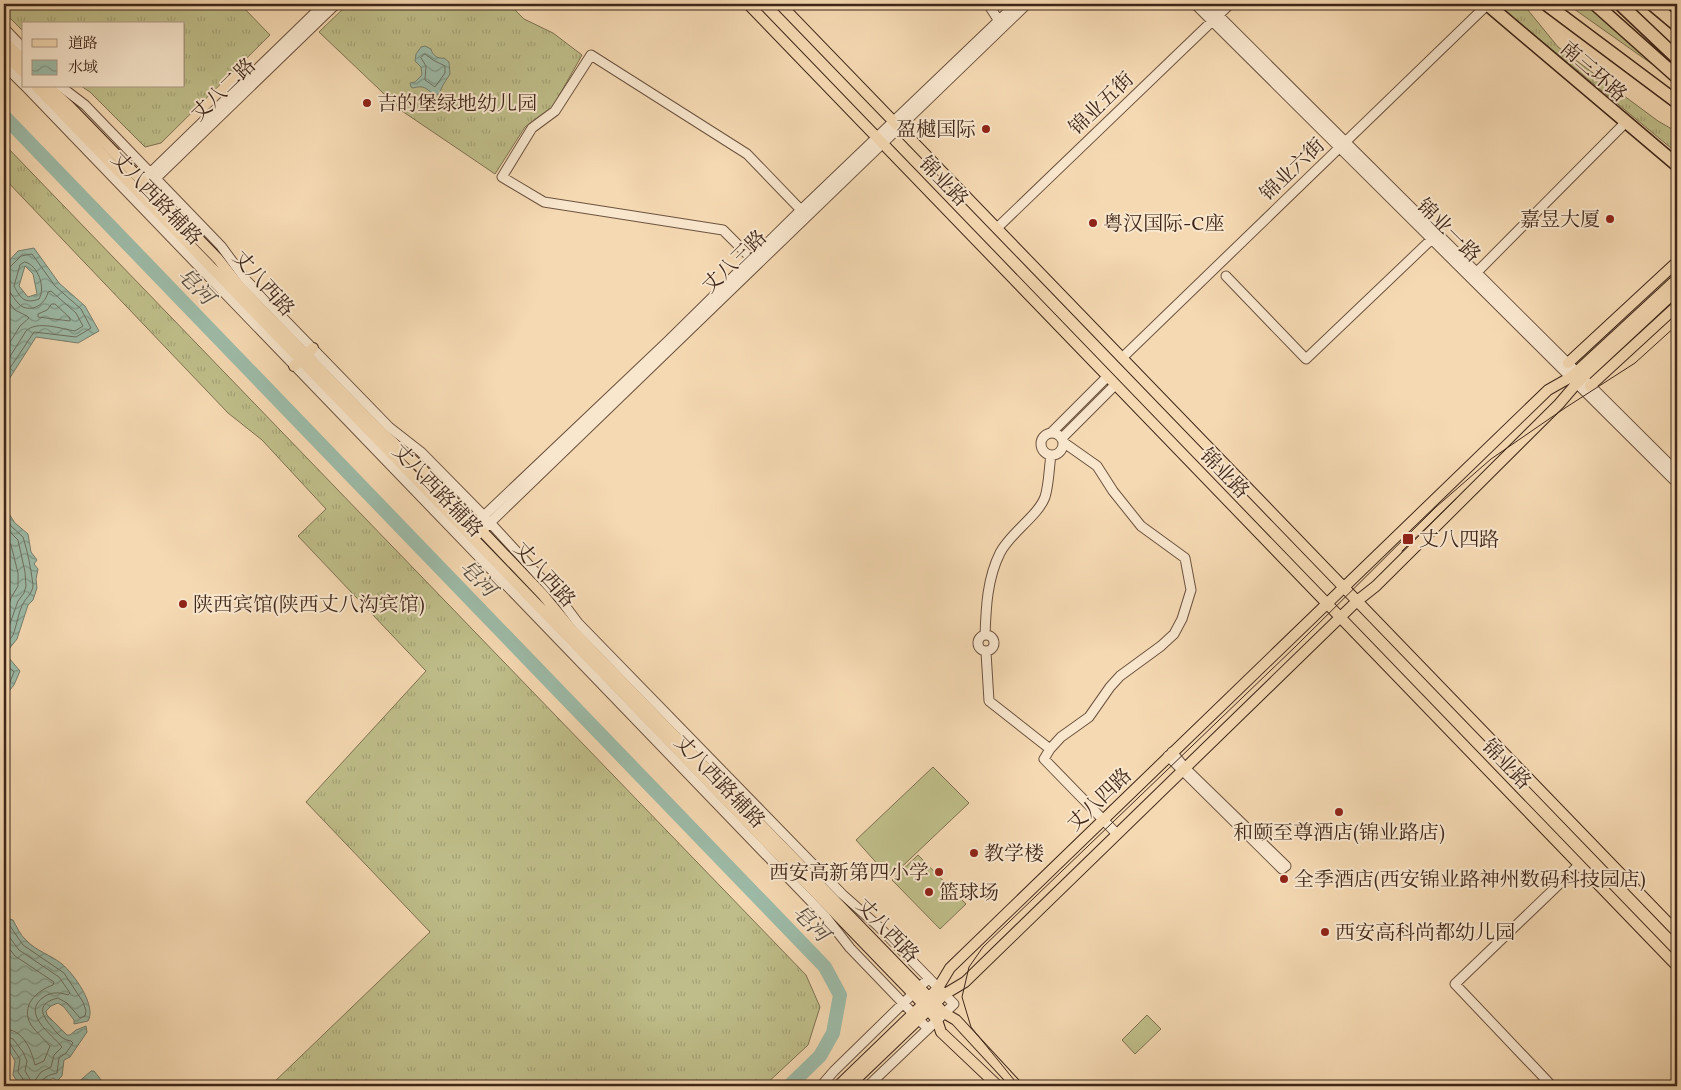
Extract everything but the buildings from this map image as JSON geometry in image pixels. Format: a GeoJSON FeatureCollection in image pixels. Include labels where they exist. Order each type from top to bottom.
{"type":"FeatureCollection","features":[{"type":"Feature","properties":{"kind":"highway","name":"南三环路"},"geometry":{"type":"LineString","coordinates":[[1487,4],[1677,165]]}},
{"type":"Feature","properties":{"kind":"highway"},"geometry":{"type":"LineString","coordinates":[[1546,4],[1677,102]]}},
{"type":"Feature","properties":{"kind":"highway"},"geometry":{"type":"LineString","coordinates":[[1595,4],[1677,77]]}},
{"type":"Feature","properties":{"kind":"highway"},"geometry":{"type":"LineString","coordinates":[[1620,4],[1677,58]]}},
{"type":"Feature","properties":{"kind":"highway"},"geometry":{"type":"LineString","coordinates":[[1624,4],[1677,48]]}},
{"type":"Feature","properties":{"kind":"highway"},"geometry":{"type":"LineString","coordinates":[[1652,4],[1677,25]]}},
{"type":"Feature","properties":{"kind":"main road","name":"锦业路"},"geometry":{"type":"LineString","coordinates":[[748,4],[1677,966]]}},
{"type":"Feature","properties":{"kind":"main road","name":"锦业路"},"geometry":{"type":"LineString","coordinates":[[780,4],[1677,932]]}},
{"type":"Feature","properties":{"kind":"main road"},"geometry":{"type":"LineString","coordinates":[[4,41],[22,60]]}},
{"type":"Feature","properties":{"kind":"main road"},"geometry":{"type":"LineString","coordinates":[[4,53],[22,71]]}},
{"type":"Feature","properties":{"kind":"main road","name":"丈八西路"},"geometry":{"type":"LineString","coordinates":[[38,88],[138,190],[218,259],[240,287],[469,539],[916,991]]}},
{"type":"Feature","properties":{"kind":"main road","name":"丈八西路"},"geometry":{"type":"LineString","coordinates":[[49,88],[69,106],[138,190]]}},
{"type":"Feature","properties":{"kind":"main road"},"geometry":{"type":"LineString","coordinates":[[1568,363],[1677,262]]}},
{"type":"Feature","properties":{"kind":"main road","name":"丈八四路"},"geometry":{"type":"LineString","coordinates":[[849,1086],[928,1004],[942,991],[965,982],[1357,601],[1376,586],[1559,404],[1577,377],[1619,338],[1677,279]]}},
{"type":"Feature","properties":{"kind":"main road","name":"丈八四路"},"geometry":{"type":"LineString","coordinates":[[1619,338],[1677,290]]}},
{"type":"Feature","properties":{"kind":"main road"},"geometry":{"type":"LineString","coordinates":[[1590,386],[1677,306]]}},
{"type":"Feature","properties":{"kind":"main road","name":"丈八西路"},"geometry":{"type":"LineString","coordinates":[[303,357],[417,464],[543,594],[571,629],[940,1017],[956,1020],[1016,1086]]}},
{"type":"Feature","properties":{"kind":"main road","name":"丈八四路"},"geometry":{"type":"LineString","coordinates":[[942,991],[950,968],[1170,754],[1548,390],[1577,377]]}},
{"type":"Feature","properties":{"kind":"main road","name":"丈八四路"},"geometry":{"type":"LineString","coordinates":[[838,1086],[916,1016]]}},
{"type":"Feature","properties":{"kind":"main road","name":"丈八西路"},"geometry":{"type":"LineString","coordinates":[[940,1017],[941,1032],[998,1086]]}},
{"type":"Feature","properties":{"kind":"street","name":"丈八二路"},"geometry":{"type":"LineString","coordinates":[[153,176],[324,4]]}},
{"type":"Feature","properties":{"kind":"street","name":"丈八二路"},"geometry":{"type":"LineString","coordinates":[[138,190],[336,4]]}},
{"type":"Feature","properties":{"kind":"street"},"geometry":{"type":"LineString","coordinates":[[988,4],[998,21]]}},
{"type":"Feature","properties":{"kind":"street","name":"丈八三路"},"geometry":{"type":"LineString","coordinates":[[897,124],[1016,4]]}},
{"type":"Feature","properties":{"kind":"street","name":"丈八三路"},"geometry":{"type":"LineString","coordinates":[[469,539],[478,527],[880,140],[1027,4]]}},
{"type":"Feature","properties":{"kind":"street","name":"锦业一路"},"geometry":{"type":"LineString","coordinates":[[1195,4],[1215,18],[1343,144],[1577,377],[1677,482]]}},
{"type":"Feature","properties":{"kind":"street","name":"锦业一路"},"geometry":{"type":"LineString","coordinates":[[1207,4],[1215,18]]}},
{"type":"Feature","properties":{"kind":"street","name":"锦业五街"},"geometry":{"type":"LineString","coordinates":[[997,228],[1230,4]]}},
{"type":"Feature","properties":{"kind":"street","name":"锦业六街"},"geometry":{"type":"LineString","coordinates":[[1122,358],[1487,4]]}},
{"type":"Feature","properties":{"kind":"street"},"geometry":{"type":"LineString","coordinates":[[4,28],[22,47]]}},
{"type":"Feature","properties":{"kind":"street"},"geometry":{"type":"LineString","coordinates":[[752,259],[723,230],[544,202],[502,176],[532,128],[555,111],[590,55],[747,154],[801,210]]}},
{"type":"Feature","properties":{"kind":"street","name":"丈八西路辅路"},"geometry":{"type":"LineString","coordinates":[[4,65],[22,84]]}},
{"type":"Feature","properties":{"kind":"street","name":"丈八西路辅路"},"geometry":{"type":"LineString","coordinates":[[26,88],[138,190],[303,357],[421,452],[487,519],[560,598],[578,623],[842,894],[878,926],[954,1004],[940,1017]]}},
{"type":"Feature","properties":{"kind":"street","name":"丈八西路辅路"},"geometry":{"type":"LineString","coordinates":[[63,88],[85,105],[221,246],[303,357]]}},
{"type":"Feature","properties":{"kind":"street"},"geometry":{"type":"LineString","coordinates":[[1477,272],[1626,122]]}},
{"type":"Feature","properties":{"kind":"street","name":"丈八三路"},"geometry":{"type":"LineString","coordinates":[[487,519],[801,210],[880,140]]}},
{"type":"Feature","properties":{"kind":"street"},"geometry":{"type":"LineString","coordinates":[[1226,276],[1306,359],[1435,236]]}},
{"type":"Feature","properties":{"kind":"street","name":"锦业一路"},"geometry":{"type":"LineString","coordinates":[[1435,236],[1477,272],[1568,363],[1577,377],[1590,386],[1677,472]]}},
{"type":"Feature","properties":{"kind":"street"},"geometry":{"type":"LineString","coordinates":[[1107,377],[1051,433],[1043,438],[1041,446],[1045,452],[1051,455],[1058,454],[1062,449],[1063,440],[1115,385]]}},
{"type":"Feature","properties":{"kind":"street"},"geometry":{"type":"LineString","coordinates":[[1051,433],[1056,433],[1096,466],[1141,526],[1185,558],[1191,590],[1182,619],[1174,634],[1120,676],[1089,717],[1061,738],[1050,749],[1044,759],[1116,834]]}},
{"type":"Feature","properties":{"kind":"street"},"geometry":{"type":"LineString","coordinates":[[1050,749],[988,701],[986,652],[993,648],[994,643],[992,638],[985,636],[988,590],[1000,552],[1044,499],[1051,455]]}},
{"type":"Feature","properties":{"kind":"street","name":"丈八西路辅路"},"geometry":{"type":"LineString","coordinates":[[469,539],[825,916],[850,948],[928,1029]]}},
{"type":"Feature","properties":{"kind":"street"},"geometry":{"type":"LineString","coordinates":[[1170,754],[1184,769],[1282,869],[1286,866],[1184,769]]}},
{"type":"Feature","properties":{"kind":"street"},"geometry":{"type":"LineString","coordinates":[[1552,1086],[1456,984],[1579,865]]}},
{"type":"Feature","properties":{"kind":"street"},"geometry":{"type":"LineString","coordinates":[[821,1086],[834,1071],[930,978]]}},
{"type":"Feature","properties":{"kind":"street"},"geometry":{"type":"LineString","coordinates":[[868,1086],[940,1017]]}},
{"type":"Feature","properties":{"kind":"green space"},"geometry":{"type":"Polygon","coordinates":[[[4,4],[240,4],[270,35],[161,143],[145,147],[84,88],[185,88],[185,22],[22,22],[22,30],[4,12],[4,4]]]}},
{"type":"Feature","properties":{"kind":"green space"},"geometry":{"type":"Polygon","coordinates":[[[348,4],[509,4],[524,19],[553,33],[582,55],[552,108],[525,127],[495,174],[402,111],[319,32],[348,4]]]}},
{"type":"Feature","properties":{"kind":"green space"},"geometry":{"type":"Polygon","coordinates":[[[1497,4],[1523,4],[1558,47],[1658,121],[1677,132],[1677,153],[1497,4]]]}},
{"type":"Feature","properties":{"kind":"green space"},"geometry":{"type":"Polygon","coordinates":[[[1567,4],[1587,4],[1659,69],[1567,4]]]}},
{"type":"Feature","properties":{"kind":"green space"},"geometry":{"type":"Polygon","coordinates":[[[4,144],[806,975],[820,1007],[808,1045],[764,1086],[270,1086],[430,932],[306,802],[426,671],[298,536],[326,509],[262,440],[228,413],[4,178],[4,144]]]}},
{"type":"Feature","properties":{"kind":"green space"},"geometry":{"type":"Polygon","coordinates":[[[933,767],[969,803],[890,878],[856,840],[933,767]]]}},
{"type":"Feature","properties":{"kind":"green space","name":"篮球场"},"geometry":{"type":"Polygon","coordinates":[[[918,855],[966,904],[940,929],[892,880],[918,855]]]}},
{"type":"Feature","properties":{"kind":"green space"},"geometry":{"type":"Polygon","coordinates":[[[1147,1015],[1161,1029],[1135,1054],[1122,1040],[1147,1015]]]}},
{"type":"Feature","properties":{"kind":"water"},"geometry":{"type":"Polygon","coordinates":[[[425,46],[431,49],[436,56],[444,58],[449,62],[450,74],[439,94],[434,95],[422,87],[411,87],[410,83],[415,82],[422,75],[421,67],[415,61],[416,54],[421,47],[425,46]]]}},
{"type":"Feature","properties":{"kind":"water"},"geometry":{"type":"Polygon","coordinates":[[[34,248],[59,283],[85,306],[99,331],[78,343],[36,337],[4,387],[4,266],[18,251],[34,248]],[[25,266],[19,286],[28,297],[37,294],[33,274],[25,266]]]}},
{"type":"Feature","properties":{"kind":"water"},"geometry":{"type":"Polygon","coordinates":[[[4,506],[15,523],[28,534],[31,552],[37,560],[34,564],[38,569],[37,588],[33,600],[28,605],[17,639],[9,649],[9,658],[20,671],[14,685],[4,697],[4,506]]]}},
{"type":"Feature","properties":{"kind":"water"},"geometry":{"type":"Polygon","coordinates":[[[4,917],[13,920],[22,936],[30,944],[58,961],[67,969],[78,982],[89,1007],[90,1015],[88,1021],[74,1024],[74,1020],[64,1007],[58,1003],[46,1011],[47,1015],[67,1035],[86,1026],[87,1032],[70,1057],[64,1060],[62,1076],[57,1081],[53,1078],[41,1086],[20,1086],[13,1075],[15,1061],[4,1045],[4,917]]]}},
{"type":"Feature","properties":{"kind":"water"},"geometry":{"type":"Polygon","coordinates":[[[91,1071],[94,1071],[106,1086],[67,1086],[69,1084],[76,1084],[91,1071]]]}},
{"type":"Feature","properties":{"kind":"waterway","name":"皂河"},"geometry":{"type":"LineString","coordinates":[[4,116],[825,967],[840,995],[833,1033],[820,1056],[789,1086]]}},
{"type":"Feature","properties":{"kind":"tram line"},"geometry":{"type":"LineString","coordinates":[[1019,1086],[971,1027],[962,997],[969,967],[983,947],[1295,647],[1436,507],[1491,459],[1635,363],[1677,325]]}},
{"type":"Feature","properties":{"kind":"tram line"},"geometry":{"type":"LineString","coordinates":[[1402,551],[1456,499]]}},
{"type":"Feature","properties":{"kind":"place","name":"吉的堡绿地幼儿园"},"geometry":{"type":"Point","coordinates":[367,103]}},
{"type":"Feature","properties":{"kind":"place","name":"盈樾国际"},"geometry":{"type":"Point","coordinates":[986,129]}},
{"type":"Feature","properties":{"kind":"place","name":"嘉昱大厦"},"geometry":{"type":"Point","coordinates":[1610,219]}},
{"type":"Feature","properties":{"kind":"place","name":"粤汉国际-C座"},"geometry":{"type":"Point","coordinates":[1093,223]}},
{"type":"Feature","properties":{"kind":"place","name":"丈八四路"},"geometry":{"type":"Point","coordinates":[1408,539]}},
{"type":"Feature","properties":{"kind":"place","name":"陕西宾馆(陕西丈八沟宾馆)"},"geometry":{"type":"Point","coordinates":[183,604]}},
{"type":"Feature","properties":{"kind":"place","name":"和颐至尊酒店(锦业路店)"},"geometry":{"type":"Point","coordinates":[1339,812]}},
{"type":"Feature","properties":{"kind":"place","name":"教学楼"},"geometry":{"type":"Point","coordinates":[974,853]}},
{"type":"Feature","properties":{"kind":"place","name":"西安高新第四小学"},"geometry":{"type":"Point","coordinates":[939,872]}},
{"type":"Feature","properties":{"kind":"place","name":"全季酒店(西安锦业路神州数码科技园店)"},"geometry":{"type":"Point","coordinates":[1284,879]}},
{"type":"Feature","properties":{"kind":"place","name":"篮球场"},"geometry":{"type":"Point","coordinates":[929,892]}},
{"type":"Feature","properties":{"kind":"place","name":"西安高科尚都幼儿园"},"geometry":{"type":"Point","coordinates":[1325,932]}}]}
